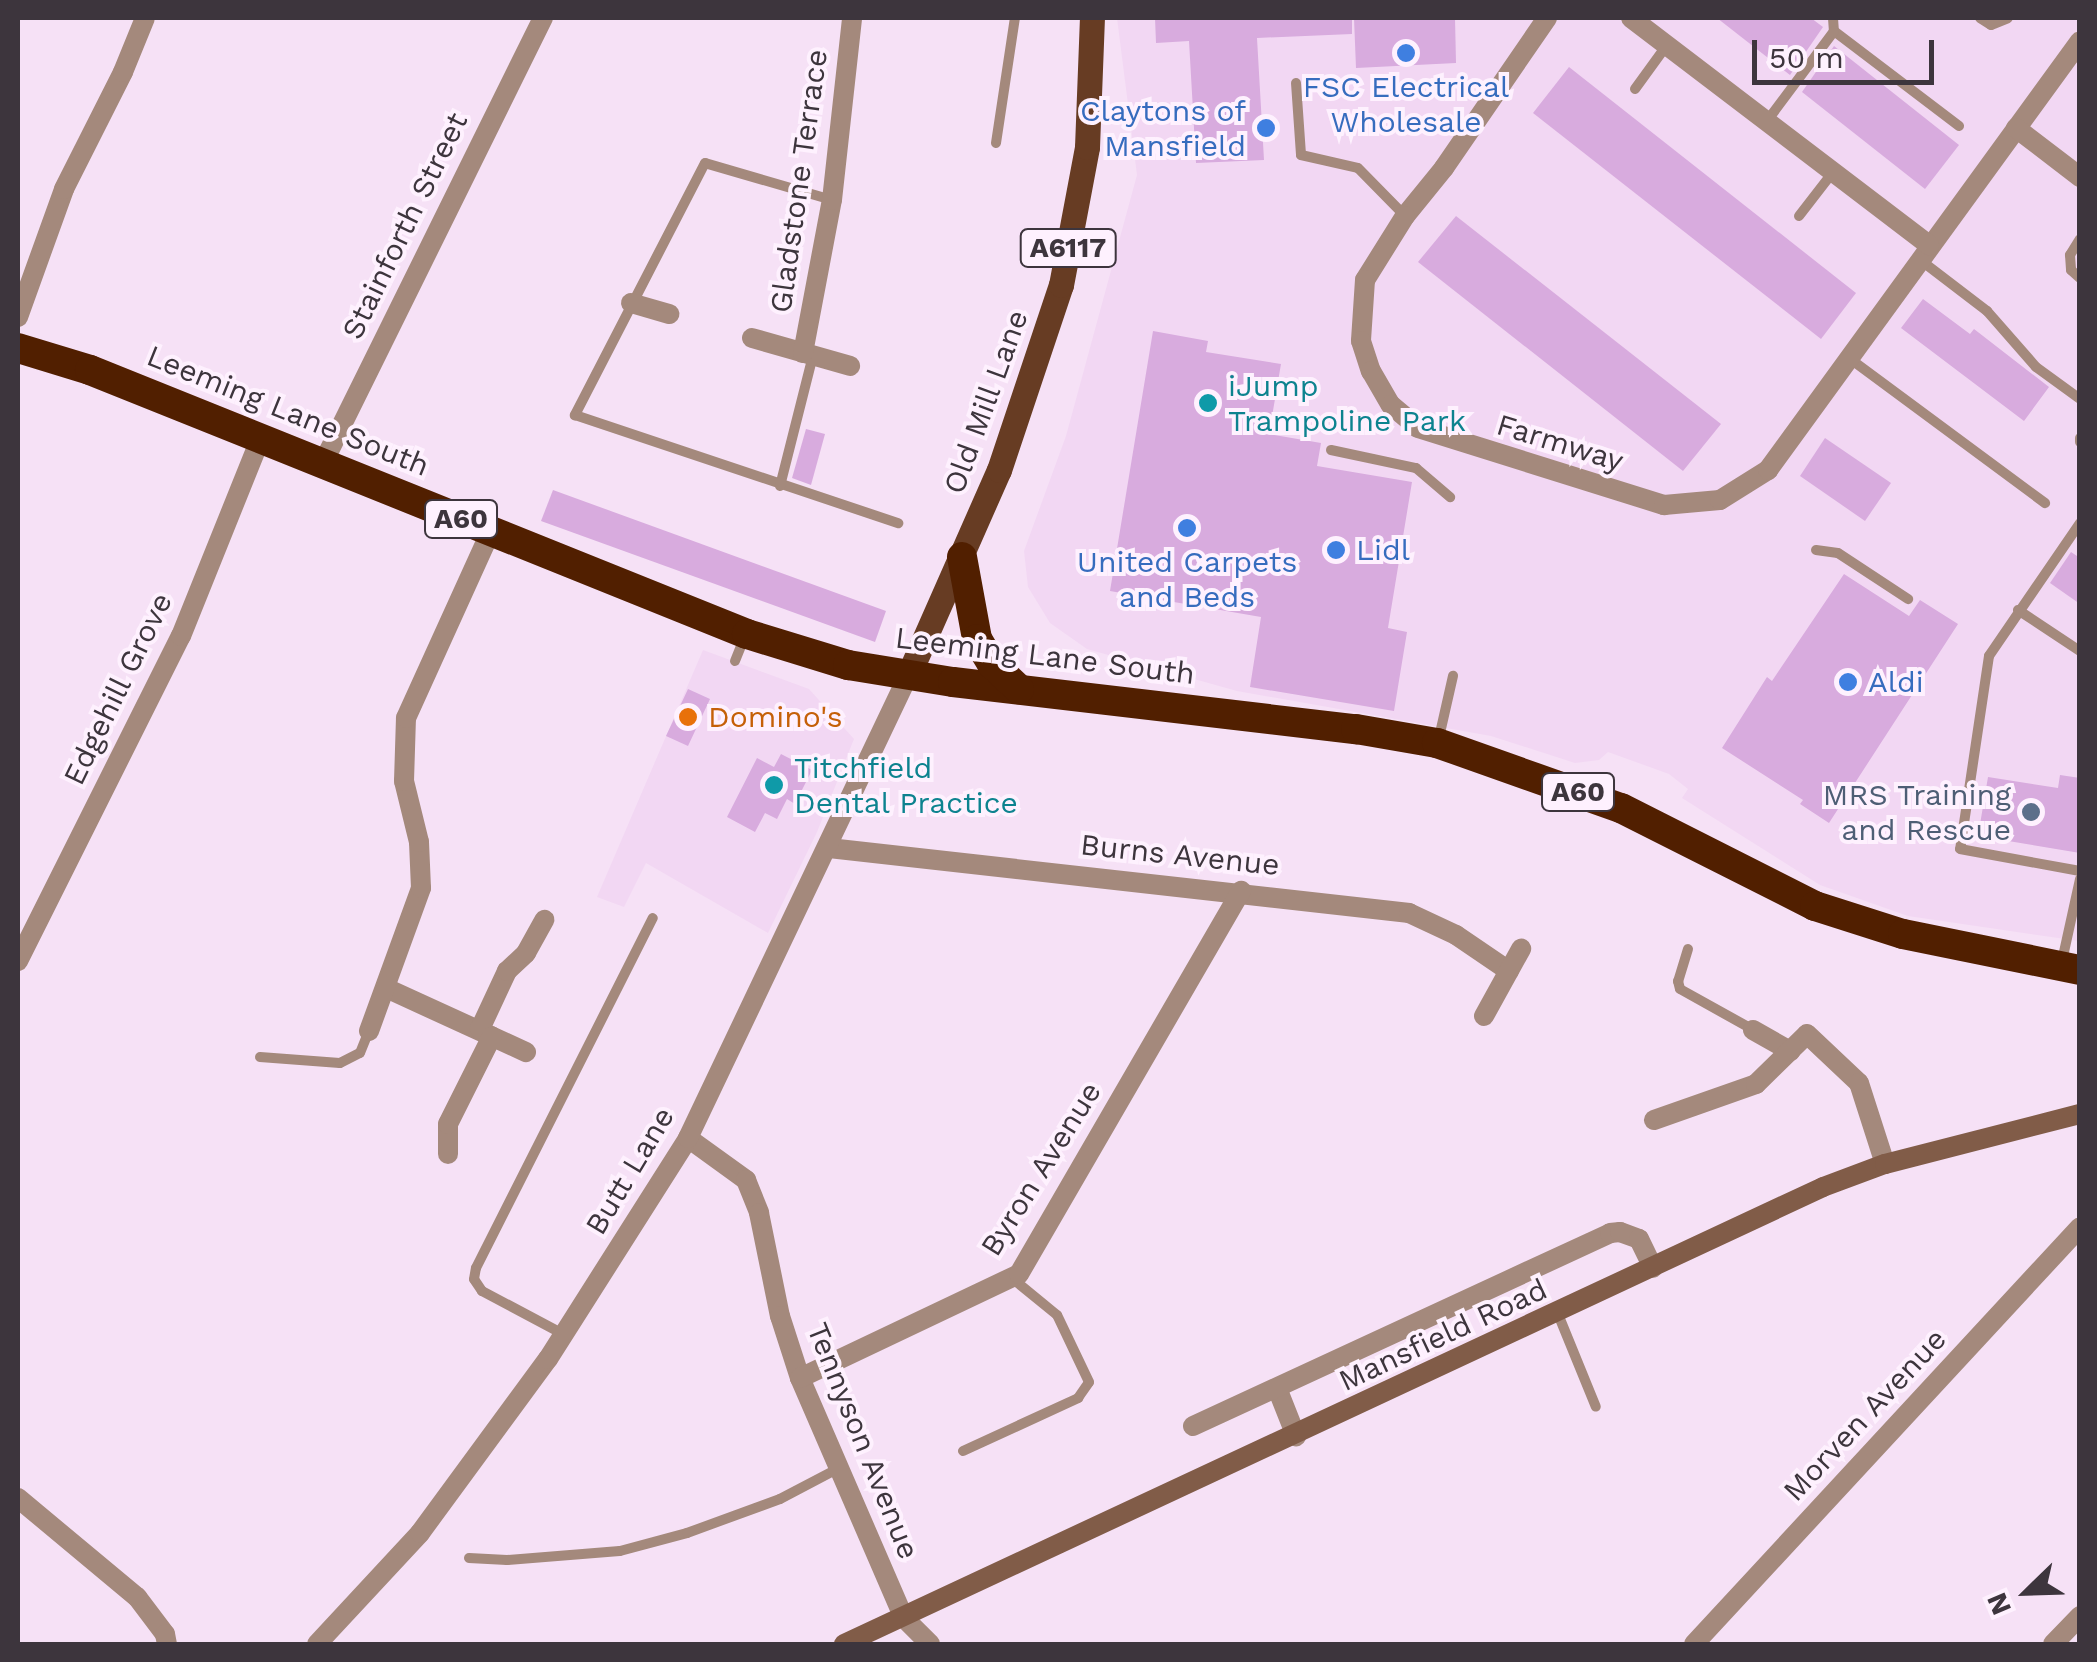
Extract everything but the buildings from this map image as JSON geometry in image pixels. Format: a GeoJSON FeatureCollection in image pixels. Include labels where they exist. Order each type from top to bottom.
{"type":"FeatureCollection","features":[{"type":"Feature","properties":{"kind":"highway","name":"Leeming Lane South"},"geometry":{"type":"LineString","coordinates":[[18,348],[90,370],[491,531],[741,648],[908,676],[1356,728],[1438,743],[1622,808],[1814,906],[1904,934],[2070,969]]}},
{"type":"Feature","properties":{"kind":"highway"},"geometry":{"type":"LineString","coordinates":[[962,557],[977,639],[992,664],[1018,688]]}},
{"type":"Feature","properties":{"kind":"main road","name":"Old Mill Lane"},"geometry":{"type":"LineString","coordinates":[[908,676],[999,470],[1061,286],[1088,146],[1088,18]]}},
{"type":"Feature","properties":{"kind":"main road","name":"Mansfield Road"},"geometry":{"type":"LineString","coordinates":[[844,1644],[1823,1187],[1885,1164],[2080,1114]]}},
{"type":"Feature","properties":{"kind":"street"},"geometry":{"type":"LineString","coordinates":[[18,317],[64,189],[145,18]]}},
{"type":"Feature","properties":{"kind":"street","name":"Stainforth Street"},"geometry":{"type":"LineString","coordinates":[[323,463],[543,18]]}},
{"type":"Feature","properties":{"kind":"street","name":"Gladstone Terrace"},"geometry":{"type":"LineString","coordinates":[[808,354],[832,200],[852,18]]}},
{"type":"Feature","properties":{"kind":"street","name":"Farmway"},"geometry":{"type":"LineString","coordinates":[[1547,18],[1405,216],[1365,280],[1360,341],[1371,371],[1391,405],[1418,428],[1448,441],[1664,505],[1694,506],[1720,500],[1768,470],[2080,41]]}},
{"type":"Feature","properties":{"kind":"street"},"geometry":{"type":"LineString","coordinates":[[1630,18],[1833,172],[1924,252]]}},
{"type":"Feature","properties":{"kind":"street"},"geometry":{"type":"LineString","coordinates":[[2016,128],[2080,177]]}},
{"type":"Feature","properties":{"kind":"street"},"geometry":{"type":"LineString","coordinates":[[631,303],[669,314]]}},
{"type":"Feature","properties":{"kind":"street"},"geometry":{"type":"LineString","coordinates":[[752,338],[850,366]]}},
{"type":"Feature","properties":{"kind":"street","name":"Edgehill Grove"},"geometry":{"type":"LineString","coordinates":[[18,961],[180,636],[261,437]]}},
{"type":"Feature","properties":{"kind":"street"},"geometry":{"type":"LineString","coordinates":[[369,1031],[421,888],[419,842],[404,781],[406,718],[491,531]]}},
{"type":"Feature","properties":{"kind":"street","name":"Butt Lane"},"geometry":{"type":"LineString","coordinates":[[317,1644],[420,1534],[563,1334],[688,1138],[908,676]]}},
{"type":"Feature","properties":{"kind":"street","name":"Burns Avenue"},"geometry":{"type":"LineString","coordinates":[[829,848],[1241,891],[1409,913],[1456,935],[1509,970]]}},
{"type":"Feature","properties":{"kind":"street","name":"Byron Avenue"},"geometry":{"type":"LineString","coordinates":[[800,1378],[1012,1280],[1241,891]]}},
{"type":"Feature","properties":{"kind":"street"},"geometry":{"type":"LineString","coordinates":[[448,1154],[448,1124],[507,971],[526,953],[544,920]]}},
{"type":"Feature","properties":{"kind":"street"},"geometry":{"type":"LineString","coordinates":[[1484,1016],[1521,950]]}},
{"type":"Feature","properties":{"kind":"street"},"geometry":{"type":"LineString","coordinates":[[386,988],[526,1052]]}},
{"type":"Feature","properties":{"kind":"street"},"geometry":{"type":"LineString","coordinates":[[1753,1030],[1790,1051]]}},
{"type":"Feature","properties":{"kind":"street"},"geometry":{"type":"LineString","coordinates":[[1654,1120],[1756,1084],[1806,1034],[1859,1084],[1885,1164]]}},
{"type":"Feature","properties":{"kind":"street","name":"Tennyson Avenue"},"geometry":{"type":"LineString","coordinates":[[688,1138],[746,1180],[760,1213],[780,1316],[800,1378],[904,1618]]}},
{"type":"Feature","properties":{"kind":"street","name":"Morven Avenue"},"geometry":{"type":"LineString","coordinates":[[1694,1644],[2080,1227]]}},
{"type":"Feature","properties":{"kind":"street"},"geometry":{"type":"LineString","coordinates":[[1192,1426],[1610,1234],[1620,1232],[1639,1240],[1654,1268]]}},
{"type":"Feature","properties":{"kind":"street"},"geometry":{"type":"LineString","coordinates":[[1277,1388],[1296,1436]]}},
{"type":"Feature","properties":{"kind":"street"},"geometry":{"type":"LineString","coordinates":[[18,1498],[138,1597],[168,1644]]}},
{"type":"Feature","properties":{"kind":"street"},"geometry":{"type":"LineString","coordinates":[[2053,1644],[2080,1616]]}},
{"type":"Feature","properties":{"kind":"street"},"geometry":{"type":"LineString","coordinates":[[904,1618],[930,1644]]}},
{"type":"Feature","properties":{"kind":"lane"},"geometry":{"type":"LineString","coordinates":[[996,143],[1015,18]]}},
{"type":"Feature","properties":{"kind":"lane"},"geometry":{"type":"LineString","coordinates":[[1766,122],[1834,31],[1833,18]]}},
{"type":"Feature","properties":{"kind":"lane"},"geometry":{"type":"LineString","coordinates":[[1980,18],[1990,25],[2008,18]]}},
{"type":"Feature","properties":{"kind":"lane"},"geometry":{"type":"LineString","coordinates":[[1834,31],[1959,126]]}},
{"type":"Feature","properties":{"kind":"lane"},"geometry":{"type":"LineString","coordinates":[[1635,89],[1667,45]]}},
{"type":"Feature","properties":{"kind":"lane"},"geometry":{"type":"LineString","coordinates":[[1296,83],[1301,155],[1358,168],[1405,216]]}},
{"type":"Feature","properties":{"kind":"lane"},"geometry":{"type":"LineString","coordinates":[[832,200],[705,163],[576,415],[898,523]]}},
{"type":"Feature","properties":{"kind":"lane"},"geometry":{"type":"LineString","coordinates":[[1799,216],[1833,172]]}},
{"type":"Feature","properties":{"kind":"lane"},"geometry":{"type":"LineString","coordinates":[[2080,239],[2070,256],[2071,270],[2080,278]]}},
{"type":"Feature","properties":{"kind":"lane"},"geometry":{"type":"LineString","coordinates":[[1924,252],[2036,366],[2080,399]]}},
{"type":"Feature","properties":{"kind":"lane"},"geometry":{"type":"LineString","coordinates":[[780,486],[808,354]]}},
{"type":"Feature","properties":{"kind":"lane"},"geometry":{"type":"LineString","coordinates":[[1848,357],[2045,504]]}},
{"type":"Feature","properties":{"kind":"lane"},"geometry":{"type":"LineString","coordinates":[[1331,450],[1416,468],[1450,498]]}},
{"type":"Feature","properties":{"kind":"lane"},"geometry":{"type":"LineString","coordinates":[[2080,523],[1988,656],[1960,849],[2080,870]]}},
{"type":"Feature","properties":{"kind":"lane"},"geometry":{"type":"LineString","coordinates":[[1816,550],[1838,554],[1908,599]]}},
{"type":"Feature","properties":{"kind":"lane"},"geometry":{"type":"LineString","coordinates":[[2018,610],[2080,651]]}},
{"type":"Feature","properties":{"kind":"lane"},"geometry":{"type":"LineString","coordinates":[[1438,743],[1453,676]]}},
{"type":"Feature","properties":{"kind":"lane"},"geometry":{"type":"LineString","coordinates":[[2070,969],[2080,879]]}},
{"type":"Feature","properties":{"kind":"lane"},"geometry":{"type":"LineString","coordinates":[[563,1334],[482,1291],[474,1279],[476,1268],[654,918]]}},
{"type":"Feature","properties":{"kind":"lane"},"geometry":{"type":"LineString","coordinates":[[1688,949],[1678,981],[1680,989],[1753,1030]]}},
{"type":"Feature","properties":{"kind":"lane"},"geometry":{"type":"LineString","coordinates":[[260,1057],[340,1063],[360,1053],[369,1031]]}},
{"type":"Feature","properties":{"kind":"lane"},"geometry":{"type":"LineString","coordinates":[[963,1451],[1078,1398],[1089,1382],[1057,1315],[1012,1280]]}},
{"type":"Feature","properties":{"kind":"lane"},"geometry":{"type":"LineString","coordinates":[[1558,1314],[1596,1407]]}},
{"type":"Feature","properties":{"kind":"lane"},"geometry":{"type":"LineString","coordinates":[[469,1558],[507,1560],[620,1551],[687,1533],[780,1498],[840,1468]]}},
{"type":"Feature","properties":{"kind":"shaded area"},"geometry":{"type":"Polygon","coordinates":[[[1117,18],[2079,18],[2079,941],[1908,916],[1820,885],[1682,798],[1688,789],[1669,774],[1608,752],[1599,760],[1575,763],[1491,736],[1237,691],[1087,649],[1050,623],[1028,587],[1024,551],[1066,436],[1137,175],[1117,18]]]}},
{"type":"Feature","properties":{"kind":"shaded area"},"geometry":{"type":"Polygon","coordinates":[[[703,650],[809,689],[854,739],[817,832],[768,933],[646,863],[624,907],[597,897],[703,650]]]}},
{"type":"Feature","properties":{"kind":"place","name":"FSC Electrical Wholesale"},"geometry":{"type":"Point","coordinates":[1406,53]}},
{"type":"Feature","properties":{"kind":"place","name":"Claytons of Mansfield"},"geometry":{"type":"Point","coordinates":[1266,128]}},
{"type":"Feature","properties":{"kind":"place","name":"iJump Trampoline Park"},"geometry":{"type":"Point","coordinates":[1208,403]}},
{"type":"Feature","properties":{"kind":"place","name":"United Carpets and Beds"},"geometry":{"type":"Point","coordinates":[1187,528]}},
{"type":"Feature","properties":{"kind":"place","name":"Lidl"},"geometry":{"type":"Point","coordinates":[1336,550]}},
{"type":"Feature","properties":{"kind":"place","name":"Aldi"},"geometry":{"type":"Point","coordinates":[1848,682]}},
{"type":"Feature","properties":{"kind":"place","name":"Domino's"},"geometry":{"type":"Point","coordinates":[688,717]}},
{"type":"Feature","properties":{"kind":"place","name":"Titchfield Dental Practice"},"geometry":{"type":"Point","coordinates":[774,785]}},
{"type":"Feature","properties":{"kind":"place","name":"MRS Training and Rescue"},"geometry":{"type":"Point","coordinates":[2031,812]}}]}
